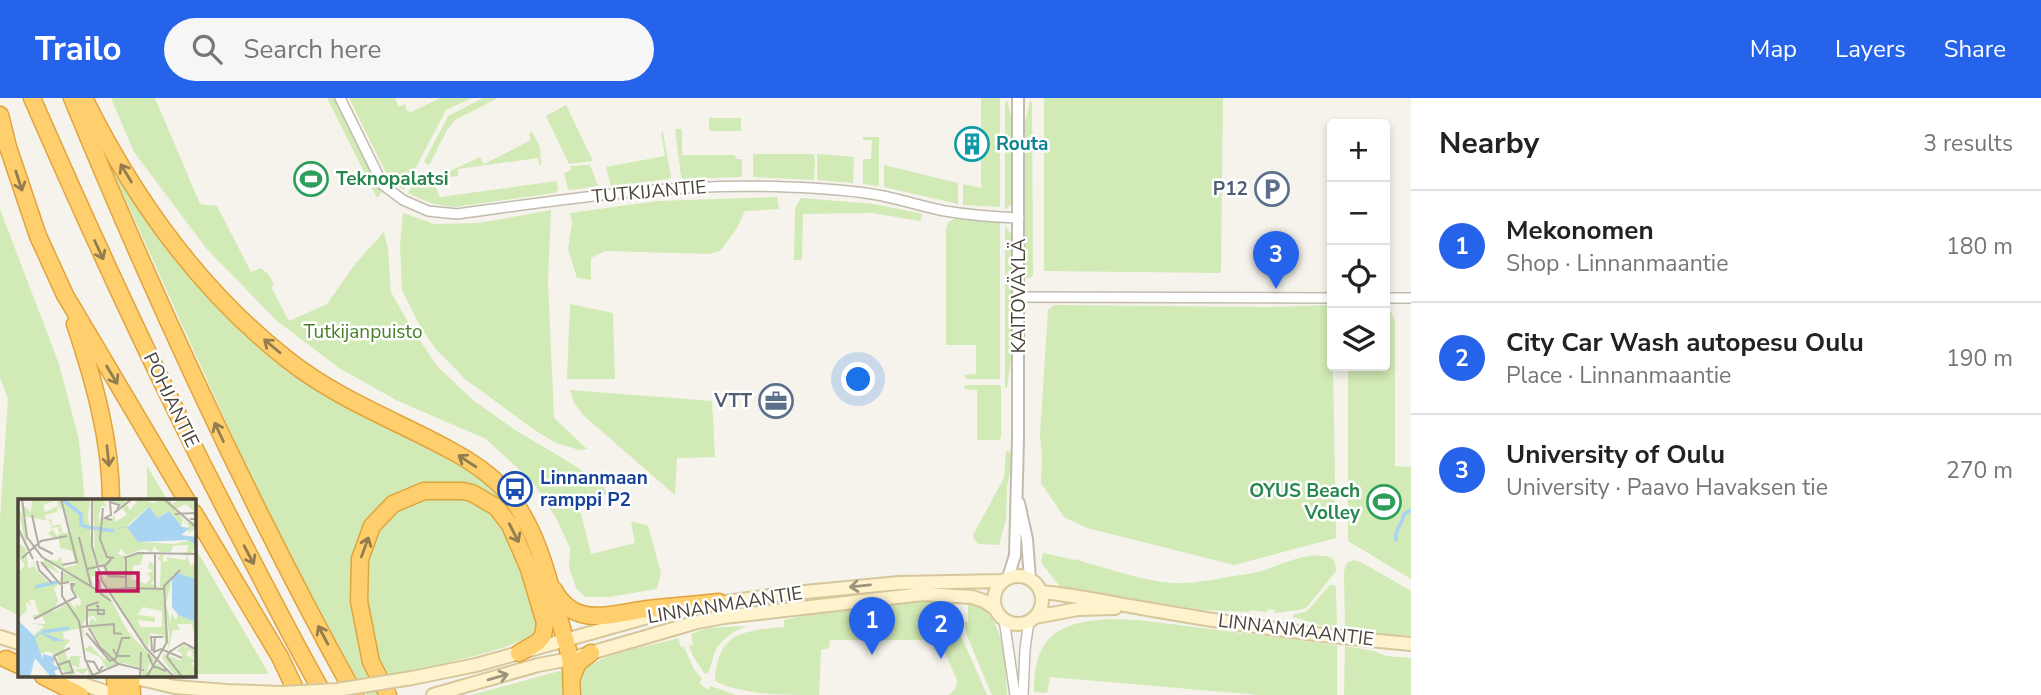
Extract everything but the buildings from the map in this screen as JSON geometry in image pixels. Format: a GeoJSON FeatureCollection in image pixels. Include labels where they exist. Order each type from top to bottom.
{"type":"FeatureCollection","features":[{"type":"Feature","properties":{"kind":"highway","name":"POHJANTIE"},"geometry":{"type":"LineString","coordinates":[[32,98],[80,210],[154,369],[324,695]]}},
{"type":"Feature","properties":{"kind":"highway","name":"POHJANTIE"},"geometry":{"type":"LineString","coordinates":[[72,98],[118,208],[248,493],[355,695]]}},
{"type":"Feature","properties":{"kind":"highway"},"geometry":{"type":"LineString","coordinates":[[84,98],[138,192],[173,243],[245,324],[312,377],[376,414],[451,450],[483,471],[509,495],[521,513],[546,574],[570,659],[571,687]]}},
{"type":"Feature","properties":{"kind":"highway"},"geometry":{"type":"LineString","coordinates":[[0,115],[37,236],[65,295],[186,499]]}},
{"type":"Feature","properties":{"kind":"highway"},"geometry":{"type":"LineString","coordinates":[[65,295],[98,401],[107,446],[111,499]]}},
{"type":"Feature","properties":{"kind":"highway"},"geometry":{"type":"LineString","coordinates":[[388,695],[371,662],[359,601],[360,559],[372,526],[393,504],[424,491],[472,493],[496,507],[510,525],[529,569],[545,623],[543,636],[538,642],[519,653]]}},
{"type":"Feature","properties":{"kind":"highway"},"geometry":{"type":"LineString","coordinates":[[196,516],[280,657],[290,694]]}},
{"type":"Feature","properties":{"kind":"highway"},"geometry":{"type":"LineString","coordinates":[[546,574],[567,607],[590,615],[614,616],[646,609],[719,602]]}},
{"type":"Feature","properties":{"kind":"highway"},"geometry":{"type":"LineString","coordinates":[[571,687],[578,663],[591,653]]}},
{"type":"Feature","properties":{"kind":"highway"},"geometry":{"type":"LineString","coordinates":[[47,678],[80,695]]}},
{"type":"Feature","properties":{"kind":"highway"},"geometry":{"type":"LineString","coordinates":[[116,695],[123,678]]}},
{"type":"Feature","properties":{"kind":"highway"},"geometry":{"type":"LineString","coordinates":[[125,678],[132,695]]}},
{"type":"Feature","properties":{"kind":"main road"},"geometry":{"type":"LineString","coordinates":[[1019,576],[1030,579],[1041,592],[1042,603],[1032,619],[1016,624],[1000,614],[995,594],[1006,580],[1019,576]]}},
{"type":"Feature","properties":{"kind":"main road","name":"LINNANMAANTIE"},"geometry":{"type":"LineString","coordinates":[[133,678],[175,687],[227,691],[290,694],[337,690],[476,665],[668,612],[719,602],[899,583],[1006,580]]}},
{"type":"Feature","properties":{"kind":"main road","name":"LINNANMAANTIE"},"geometry":{"type":"LineString","coordinates":[[1041,592],[1352,638],[1411,644]]}},
{"type":"Feature","properties":{"kind":"main road","name":"LINNANMAANTIE"},"geometry":{"type":"LineString","coordinates":[[433,695],[697,622],[724,617],[922,594],[965,596],[984,601],[1000,614]]}},
{"type":"Feature","properties":{"kind":"main road","name":"LINNANMAANTIE"},"geometry":{"type":"LineString","coordinates":[[1032,619],[1077,609],[1140,608]]}},
{"type":"Feature","properties":{"kind":"main road"},"geometry":{"type":"LineString","coordinates":[[0,637],[18,643]]}},
{"type":"Feature","properties":{"kind":"main road"},"geometry":{"type":"LineString","coordinates":[[66,678],[116,695]]}},
{"type":"Feature","properties":{"kind":"street","name":"TUTKIJANTIE"},"geometry":{"type":"LineString","coordinates":[[340,98],[383,185],[403,200],[428,211],[443,214],[620,192],[677,187],[746,186],[857,192],[881,195],[943,211],[1019,218]]}},
{"type":"Feature","properties":{"kind":"street","name":"KAITOVÄYLÄ"},"geometry":{"type":"LineString","coordinates":[[1006,580],[1014,562],[1016,495],[1018,98]]}},
{"type":"Feature","properties":{"kind":"street"},"geometry":{"type":"LineString","coordinates":[[1019,297],[1327,298]]}},
{"type":"Feature","properties":{"kind":"street"},"geometry":{"type":"LineString","coordinates":[[1390,298],[1411,298]]}},
{"type":"Feature","properties":{"kind":"street","name":"KAITOVÄYLÄ"},"geometry":{"type":"LineString","coordinates":[[1016,495],[1027,539],[1030,579]]}},
{"type":"Feature","properties":{"kind":"street"},"geometry":{"type":"LineString","coordinates":[[1000,614],[1015,695]]}},
{"type":"Feature","properties":{"kind":"street"},"geometry":{"type":"LineString","coordinates":[[1023,695],[1025,649],[1032,619]]}},
{"type":"Feature","properties":{"kind":"green space","name":"Tutkijanpuisto"},"geometry":{"type":"Polygon","coordinates":[[[111,98],[155,98],[200,204],[217,206],[251,272],[261,268],[269,275],[274,285],[271,287],[289,321],[327,304],[355,264],[384,232],[391,292],[437,366],[473,400],[515,430],[602,483],[607,494],[578,502],[591,554],[635,543],[631,522],[648,526],[661,573],[657,589],[608,597],[585,597],[576,588],[569,567],[570,548],[556,518],[533,482],[486,439],[396,400],[339,368],[276,320],[206,248],[134,152],[111,98]]]}},
{"type":"Feature","properties":{"kind":"green space"},"geometry":{"type":"Polygon","coordinates":[[[327,98],[334,98],[371,173],[383,191],[377,198],[327,98]]]}},
{"type":"Feature","properties":{"kind":"green space"},"geometry":{"type":"Polygon","coordinates":[[[349,98],[395,98],[399,107],[405,104],[407,111],[411,112],[440,98],[472,98],[446,110],[404,190],[388,177],[349,98]]]}},
{"type":"Feature","properties":{"kind":"green space"},"geometry":{"type":"Polygon","coordinates":[[[483,98],[498,98],[455,120],[429,165],[424,162],[448,116],[483,98]]]}},
{"type":"Feature","properties":{"kind":"green space"},"geometry":{"type":"Polygon","coordinates":[[[981,98],[1000,98],[1000,207],[963,205],[963,184],[981,188],[981,98]]]}},
{"type":"Feature","properties":{"kind":"green space"},"geometry":{"type":"Polygon","coordinates":[[[1044,98],[1223,98],[1221,273],[1044,271],[1044,98]]]}},
{"type":"Feature","properties":{"kind":"green space"},"geometry":{"type":"Polygon","coordinates":[[[1007,100],[1012,121],[1013,202],[1005,210],[1005,104],[1007,100]]]}},
{"type":"Feature","properties":{"kind":"green space"},"geometry":{"type":"Polygon","coordinates":[[[1030,101],[1033,275],[1024,278],[1024,127],[1030,101]]]}},
{"type":"Feature","properties":{"kind":"green space"},"geometry":{"type":"Polygon","coordinates":[[[566,105],[593,161],[569,164],[546,116],[566,105]]]}},
{"type":"Feature","properties":{"kind":"green space"},"geometry":{"type":"Polygon","coordinates":[[[709,118],[741,118],[741,131],[709,131],[709,118]]]}},
{"type":"Feature","properties":{"kind":"green space"},"geometry":{"type":"Polygon","coordinates":[[[675,129],[682,129],[682,155],[735,155],[736,159],[742,159],[742,177],[683,179],[675,129]]]}},
{"type":"Feature","properties":{"kind":"green space"},"geometry":{"type":"Polygon","coordinates":[[[95,132],[242,328],[477,471],[514,508],[537,556],[532,558],[491,500],[407,491],[357,554],[381,695],[366,695],[292,559],[251,477],[95,132]]]}},
{"type":"Feature","properties":{"kind":"green space"},"geometry":{"type":"Polygon","coordinates":[[[532,132],[540,147],[541,165],[538,158],[458,169],[458,176],[451,177],[449,174],[450,171],[480,157],[484,164],[531,140],[529,133],[532,132]]]}},
{"type":"Feature","properties":{"kind":"green space"},"geometry":{"type":"Polygon","coordinates":[[[663,132],[671,177],[611,186],[606,167],[665,156],[663,132]]]}},
{"type":"Feature","properties":{"kind":"green space"},"geometry":{"type":"Polygon","coordinates":[[[863,137],[879,137],[879,186],[863,184],[863,159],[871,159],[872,140],[863,140],[863,137]]]}},
{"type":"Feature","properties":{"kind":"green space"},"geometry":{"type":"Polygon","coordinates":[[[753,154],[813,154],[814,180],[753,177],[753,154]]]}},
{"type":"Feature","properties":{"kind":"green space"},"geometry":{"type":"Polygon","coordinates":[[[817,154],[854,157],[853,183],[817,180],[817,154]]]}},
{"type":"Feature","properties":{"kind":"green space"},"geometry":{"type":"Polygon","coordinates":[[[590,165],[598,186],[568,189],[564,173],[571,170],[570,166],[590,165]]]}},
{"type":"Feature","properties":{"kind":"green space"},"geometry":{"type":"Polygon","coordinates":[[[884,165],[958,183],[958,204],[884,187],[884,165]]]}},
{"type":"Feature","properties":{"kind":"green space"},"geometry":{"type":"Polygon","coordinates":[[[430,174],[440,197],[557,181],[558,190],[554,193],[455,207],[431,203],[408,193],[416,180],[430,174]]]}},
{"type":"Feature","properties":{"kind":"green space"},"geometry":{"type":"Polygon","coordinates":[[[777,197],[779,209],[745,211],[737,228],[720,251],[709,254],[605,251],[591,258],[591,280],[577,278],[568,249],[572,222],[570,213],[658,201],[777,197]]]}},
{"type":"Feature","properties":{"kind":"green space"},"geometry":{"type":"Polygon","coordinates":[[[801,198],[874,204],[923,214],[920,221],[872,213],[803,214],[802,260],[794,260],[795,208],[801,198]]]}},
{"type":"Feature","properties":{"kind":"green space"},"geometry":{"type":"Polygon","coordinates":[[[0,209],[59,364],[79,440],[85,499],[18,499],[18,615],[0,606],[0,519],[8,399],[0,378],[0,209]]]}},
{"type":"Feature","properties":{"kind":"green space"},"geometry":{"type":"Polygon","coordinates":[[[551,210],[548,281],[554,418],[587,449],[579,450],[556,443],[465,379],[435,348],[421,328],[402,290],[400,246],[403,213],[434,224],[479,223],[551,210]]]}},
{"type":"Feature","properties":{"kind":"green space"},"geometry":{"type":"Polygon","coordinates":[[[956,218],[1000,222],[999,379],[966,379],[964,375],[976,374],[976,345],[946,345],[946,230],[948,222],[956,218]]]}},
{"type":"Feature","properties":{"kind":"green space"},"geometry":{"type":"Polygon","coordinates":[[[1005,225],[1012,236],[1012,276],[1005,276],[1005,225]]]}},
{"type":"Feature","properties":{"kind":"green space"},"geometry":{"type":"Polygon","coordinates":[[[1005,283],[1012,283],[1012,352],[1007,388],[1005,388],[1005,283]]]}},
{"type":"Feature","properties":{"kind":"green space"},"geometry":{"type":"Polygon","coordinates":[[[570,304],[613,313],[615,379],[567,379],[570,304]]]}},
{"type":"Feature","properties":{"kind":"green space"},"geometry":{"type":"Polygon","coordinates":[[[1054,305],[1327,305],[1327,371],[1333,371],[1336,538],[1234,565],[1087,528],[1064,517],[1041,483],[1040,435],[1048,310],[1054,305]]]}},
{"type":"Feature","properties":{"kind":"green space"},"geometry":{"type":"Polygon","coordinates":[[[1391,312],[1395,321],[1395,466],[1411,467],[1411,579],[1348,541],[1348,371],[1390,371],[1391,312]]]}},
{"type":"Feature","properties":{"kind":"green space"},"geometry":{"type":"Polygon","coordinates":[[[965,385],[1001,386],[999,440],[977,440],[977,390],[964,389],[965,385]]]}},
{"type":"Feature","properties":{"kind":"green space"},"geometry":{"type":"Polygon","coordinates":[[[570,390],[712,401],[715,457],[677,458],[675,495],[584,416],[574,403],[570,390]]]}},
{"type":"Feature","properties":{"kind":"green space"},"geometry":{"type":"Polygon","coordinates":[[[1006,451],[1013,456],[1007,487],[1006,520],[999,545],[979,544],[973,535],[1004,478],[1006,451]]]}},
{"type":"Feature","properties":{"kind":"green space"},"geometry":{"type":"Polygon","coordinates":[[[147,466],[167,499],[147,499],[147,466]]]}},
{"type":"Feature","properties":{"kind":"green space"},"geometry":{"type":"Polygon","coordinates":[[[427,496],[465,498],[483,506],[495,516],[506,530],[540,616],[539,624],[526,638],[488,652],[383,676],[369,627],[365,594],[368,561],[373,544],[386,519],[400,507],[427,496]]]}},
{"type":"Feature","properties":{"kind":"green space"},"geometry":{"type":"Polygon","coordinates":[[[196,549],[269,674],[196,674],[196,549]]]}},
{"type":"Feature","properties":{"kind":"green space"},"geometry":{"type":"Polygon","coordinates":[[[1043,553],[1172,583],[1199,582],[1257,572],[1295,559],[1315,556],[1331,558],[1336,571],[1307,607],[1300,610],[1275,613],[1274,610],[1268,609],[1267,612],[1203,610],[1060,587],[1041,562],[1043,553]]]}},
{"type":"Feature","properties":{"kind":"green space"},"geometry":{"type":"Polygon","coordinates":[[[1354,560],[1411,591],[1411,636],[1347,631],[1350,627],[1345,629],[1344,571],[1347,563],[1354,560]]]}},
{"type":"Feature","properties":{"kind":"green space"},"geometry":{"type":"Polygon","coordinates":[[[1330,585],[1335,585],[1336,588],[1337,629],[1335,625],[1331,625],[1332,629],[1293,617],[1307,611],[1330,585]]]}},
{"type":"Feature","properties":{"kind":"green space"},"geometry":{"type":"Polygon","coordinates":[[[923,600],[955,602],[955,622],[959,623],[961,636],[987,695],[949,695],[956,688],[957,680],[939,640],[830,640],[829,648],[821,650],[819,695],[751,692],[715,681],[721,652],[727,643],[745,633],[784,627],[784,620],[812,614],[923,600]]]}},
{"type":"Feature","properties":{"kind":"green space"},"geometry":{"type":"Polygon","coordinates":[[[968,602],[990,615],[996,627],[1004,655],[1007,695],[992,695],[967,636],[964,622],[968,622],[968,602]]]}},
{"type":"Feature","properties":{"kind":"green space"},"geometry":{"type":"Polygon","coordinates":[[[1110,619],[1139,620],[1337,645],[1337,695],[1259,695],[1050,677],[1047,693],[1034,692],[1039,657],[1052,636],[1076,624],[1110,619]]]}},
{"type":"Feature","properties":{"kind":"green space"},"geometry":{"type":"Polygon","coordinates":[[[746,626],[721,642],[707,674],[704,673],[689,646],[693,644],[691,634],[708,628],[746,626]]]}},
{"type":"Feature","properties":{"kind":"green space"},"geometry":{"type":"Polygon","coordinates":[[[678,638],[702,679],[699,683],[708,690],[711,686],[736,695],[577,695],[578,675],[587,667],[625,651],[678,638]]]}},
{"type":"Feature","properties":{"kind":"green space"},"geometry":{"type":"Polygon","coordinates":[[[1345,646],[1386,656],[1411,658],[1411,695],[1344,695],[1345,646]]]}},
{"type":"Feature","properties":{"kind":"green space"},"geometry":{"type":"Polygon","coordinates":[[[563,670],[565,695],[471,695],[563,670]]]}},
{"type":"Feature","properties":{"kind":"waterway"},"geometry":{"type":"LineString","coordinates":[[1396,540],[1404,514],[1411,510]]}},
{"type":"Feature","properties":{"kind":"place","name":"Routa"},"geometry":{"type":"Point","coordinates":[972,144]}},
{"type":"Feature","properties":{"kind":"place","name":"Teknopalatsi"},"geometry":{"type":"Point","coordinates":[311,179]}},
{"type":"Feature","properties":{"kind":"place","name":"P12"},"geometry":{"type":"Point","coordinates":[1272,189]}},
{"type":"Feature","properties":{"kind":"place","name":"University of Oulu"},"geometry":{"type":"Point","coordinates":[1276,289]}},
{"type":"Feature","properties":{"kind":"place","name":"VTT"},"geometry":{"type":"Point","coordinates":[776,401]}},
{"type":"Feature","properties":{"kind":"place","name":"Linnanmaan ramppi P2"},"geometry":{"type":"Point","coordinates":[515,489]}},
{"type":"Feature","properties":{"kind":"place","name":"OYUS Beach Volley"},"geometry":{"type":"Point","coordinates":[1384,502]}},
{"type":"Feature","properties":{"kind":"place","name":"Mekonomen"},"geometry":{"type":"Point","coordinates":[872,655]}},
{"type":"Feature","properties":{"kind":"place","name":"City Car Wash autopesu Oulu"},"geometry":{"type":"Point","coordinates":[941,659]}}]}
